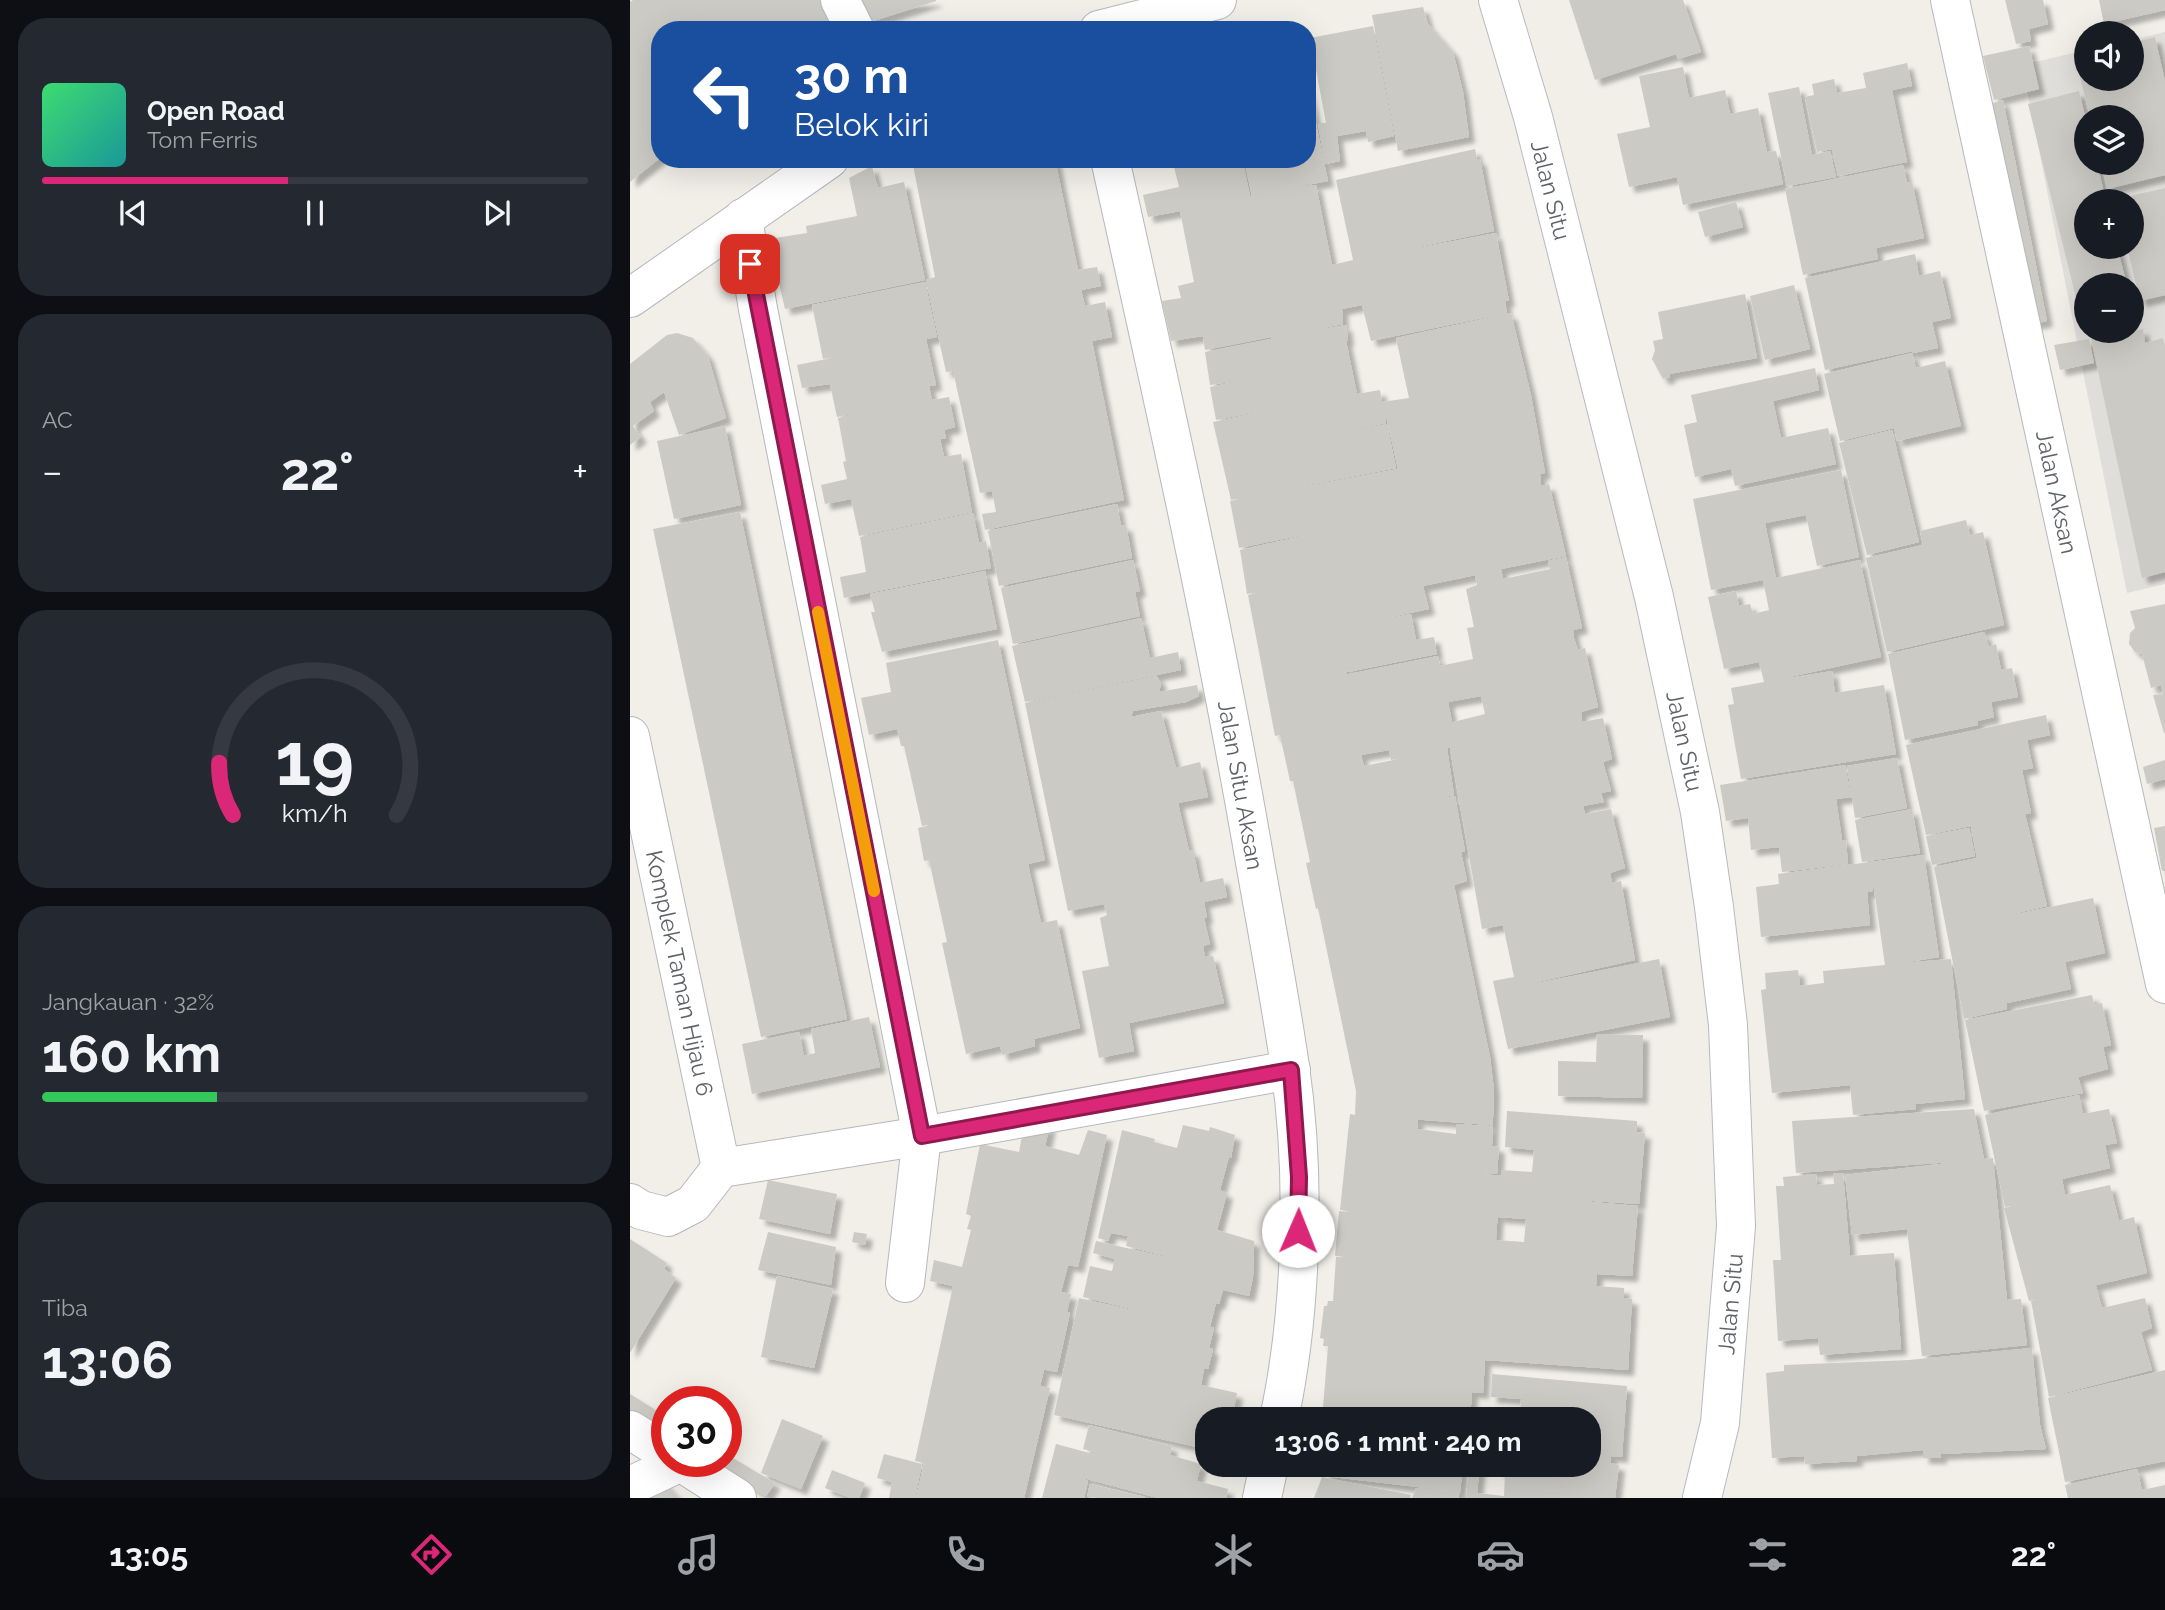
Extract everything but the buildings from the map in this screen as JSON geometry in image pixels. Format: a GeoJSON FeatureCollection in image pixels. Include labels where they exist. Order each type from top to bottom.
{"type":"FeatureCollection","features":[{"type":"Feature","properties":{"kind":"street"},"geometry":{"type":"LineString","coordinates":[[840,0],[850,21]]}},
{"type":"Feature","properties":{"kind":"street"},"geometry":{"type":"LineString","coordinates":[[1134,21],[1217,0]]}},
{"type":"Feature","properties":{"kind":"street","name":"Jalan Situ"},"geometry":{"type":"LineString","coordinates":[[1498,0],[1536,130],[1654,597],[1700,812],[1714,907],[1728,1025],[1736,1226],[1720,1423],[1702,1498]]}},
{"type":"Feature","properties":{"kind":"street","name":"Jalan Aksan"},"geometry":{"type":"LineString","coordinates":[[1950,0],[2165,984]]}},
{"type":"Feature","properties":{"kind":"street"},"geometry":{"type":"LineString","coordinates":[[630,298],[816,168]]}},
{"type":"Feature","properties":{"kind":"street","name":"Jalan Situ Aksan"},"geometry":{"type":"LineString","coordinates":[[1112,168],[1225,691],[1291,1070],[1299,1177],[1297,1284],[1282,1407]]}},
{"type":"Feature","properties":{"kind":"street"},"geometry":{"type":"LineString","coordinates":[[743,218],[758,309],[922,1136],[905,1283]]}},
{"type":"Feature","properties":{"kind":"street","name":"Komplek Taman Hijau 6"},"geometry":{"type":"LineString","coordinates":[[630,736],[721,1168]]}},
{"type":"Feature","properties":{"kind":"street"},"geometry":{"type":"LineString","coordinates":[[630,1203],[640,1210],[668,1217],[693,1204],[721,1168],[922,1136],[1291,1070]]}},
{"type":"Feature","properties":{"kind":"street"},"geometry":{"type":"LineString","coordinates":[[630,1430],[651,1443]]}},
{"type":"Feature","properties":{"kind":"street"},"geometry":{"type":"LineString","coordinates":[[630,1486],[651,1476]]}},
{"type":"Feature","properties":{"kind":"street"},"geometry":{"type":"LineString","coordinates":[[704,1477],[737,1498]]}},
{"type":"Feature","properties":{"kind":"street"},"geometry":{"type":"LineString","coordinates":[[1262,1498],[1266,1477]]}},
{"type":"Feature","properties":{"kind":"shaded area"},"geometry":{"type":"Polygon","coordinates":[[[2165,32],[2165,584],[2127,593],[2077,343],[2144,343],[2144,273],[2074,273],[2074,326],[2022,65],[2074,53],[2074,91],[2144,91],[2144,37],[2165,32]]]}},
{"type":"Feature","properties":{"kind":"slow traffic"},"geometry":{"type":"LineString","coordinates":[[818,612],[874,891]]}},
{"type":"Feature","properties":{"kind":"route"},"geometry":{"type":"LineString","coordinates":[[750,264],[922,1136],[1291,1070],[1299,1177],[1298,1231]]}}]}
